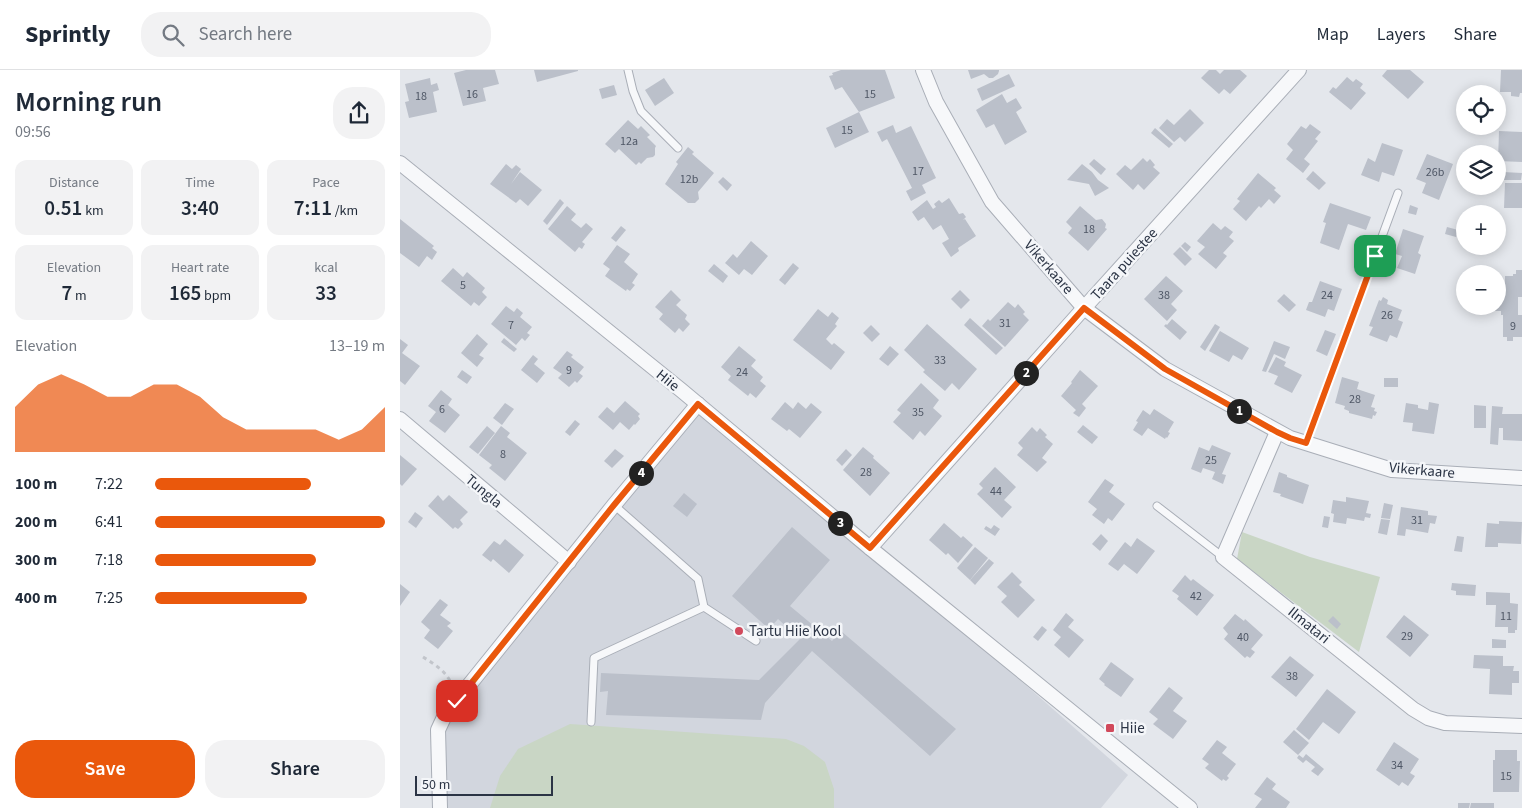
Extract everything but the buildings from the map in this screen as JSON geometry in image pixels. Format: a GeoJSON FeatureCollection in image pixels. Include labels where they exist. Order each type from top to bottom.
{"type":"FeatureCollection","features":[{"type":"Feature","properties":{"kind":"street","name":"Vikerkaare"},"geometry":{"type":"LineString","coordinates":[[923,70],[936,102],[992,202],[1084,308],[1165,369],[1290,438],[1392,470],[1522,478]]}},
{"type":"Feature","properties":{"kind":"street","name":"Taara puiestee"},"geometry":{"type":"LineString","coordinates":[[870,548],[1299,70]]}},
{"type":"Feature","properties":{"kind":"street","name":"Hiie"},"geometry":{"type":"LineString","coordinates":[[400,163],[698,404],[870,548],[1190,808]]}},
{"type":"Feature","properties":{"kind":"street"},"geometry":{"type":"LineString","coordinates":[[440,808],[438,730],[445,715],[698,404]]}},
{"type":"Feature","properties":{"kind":"street","name":"Tungla"},"geometry":{"type":"LineString","coordinates":[[400,420],[569,562]]}},
{"type":"Feature","properties":{"kind":"street"},"geometry":{"type":"LineString","coordinates":[[1223,557],[1277,432]]}},
{"type":"Feature","properties":{"kind":"street","name":"Ilmatari"},"geometry":{"type":"LineString","coordinates":[[1223,557],[1413,709],[1428,718],[1444,723],[1522,726]]}},
{"type":"Feature","properties":{"kind":"lane"},"geometry":{"type":"LineString","coordinates":[[628,70],[633,91],[641,111],[678,148]]}},
{"type":"Feature","properties":{"kind":"lane"},"geometry":{"type":"LineString","coordinates":[[1306,443],[1398,193]]}},
{"type":"Feature","properties":{"kind":"lane"},"geometry":{"type":"LineString","coordinates":[[614,505],[698,579],[704,607],[756,641]]}},
{"type":"Feature","properties":{"kind":"lane"},"geometry":{"type":"LineString","coordinates":[[1157,506],[1223,557]]}},
{"type":"Feature","properties":{"kind":"lane"},"geometry":{"type":"LineString","coordinates":[[591,722],[594,658],[704,607]]}},
{"type":"Feature","properties":{"kind":"path"},"geometry":{"type":"LineString","coordinates":[[423,657],[434,663],[448,676],[457,701]]}},
{"type":"Feature","properties":{"kind":"shaded area","name":"Tartu Hiie Kool"},"geometry":{"type":"Polygon","coordinates":[[[698,404],[870,548],[1128,775],[1101,808],[440,808],[445,715],[698,404]]]}},
{"type":"Feature","properties":{"kind":"green space"},"geometry":{"type":"Polygon","coordinates":[[[1242,532],[1310,557],[1380,577],[1359,652],[1237,559],[1242,532]]]}},
{"type":"Feature","properties":{"kind":"green space"},"geometry":{"type":"Polygon","coordinates":[[[570,724],[786,739],[804,746],[825,762],[834,789],[834,808],[490,808],[500,776],[518,749],[570,724]]]}},
{"type":"Feature","properties":{"kind":"place","name":"Tartu Hiie Kool"},"geometry":{"type":"Point","coordinates":[739,631]}},
{"type":"Feature","properties":{"kind":"place","name":"Hiie"},"geometry":{"type":"Point","coordinates":[1110,728]}},
{"type":"Feature","properties":{"kind":"route"},"geometry":{"type":"LineString","coordinates":[[457,701],[614,505],[698,404],[870,548],[1084,308],[1165,369],[1277,432],[1306,443],[1375,256]]}}]}
